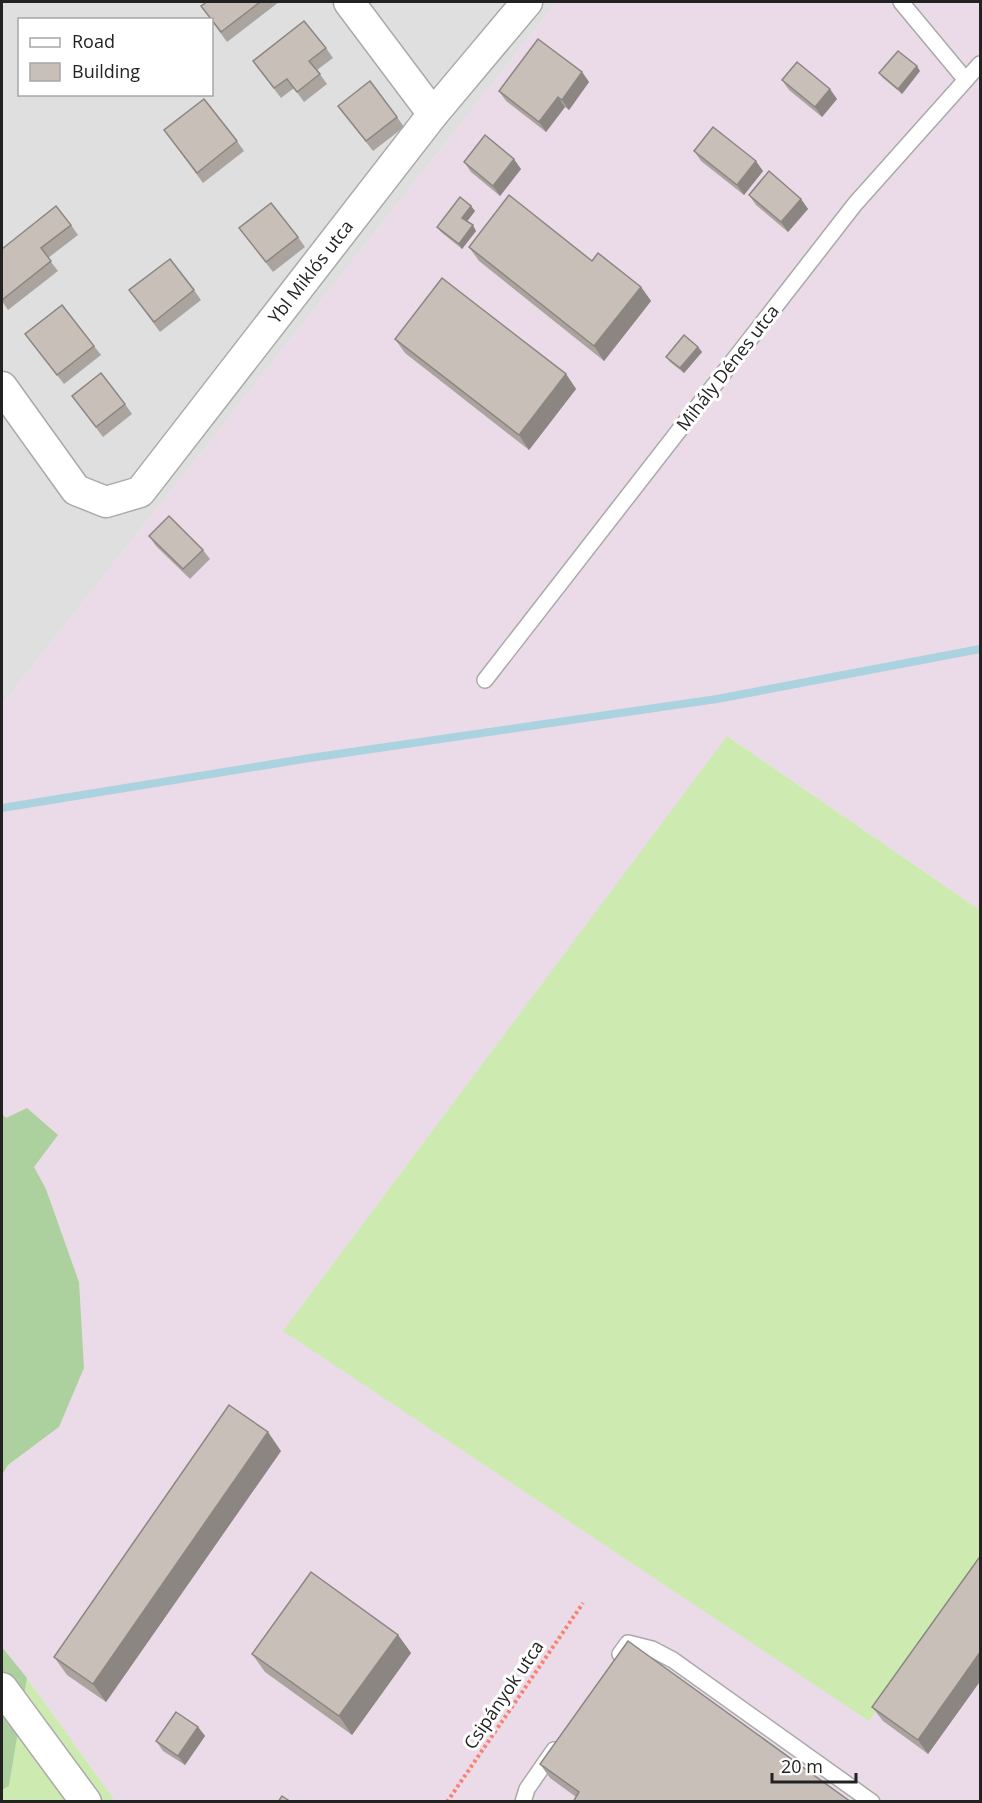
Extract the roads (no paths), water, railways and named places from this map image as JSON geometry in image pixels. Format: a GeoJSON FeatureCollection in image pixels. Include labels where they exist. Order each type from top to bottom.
{"type":"FeatureCollection","features":[{"type":"Feature","properties":{"kind":"street"},"geometry":{"type":"LineString","coordinates":[[349,2],[433,114]]}},
{"type":"Feature","properties":{"kind":"street","name":"Ybl Miklós utca"},"geometry":{"type":"LineString","coordinates":[[2,387],[76,490],[106,502],[140,492],[433,114],[528,2]]}},
{"type":"Feature","properties":{"kind":"street"},"geometry":{"type":"LineString","coordinates":[[2,1688],[86,1802]]}},
{"type":"Feature","properties":{"kind":"lane"},"geometry":{"type":"LineString","coordinates":[[901,2],[965,79]]}},
{"type":"Feature","properties":{"kind":"lane","name":"Mihály Dénes utca"},"geometry":{"type":"LineString","coordinates":[[484,680],[855,204],[965,79],[981,64]]}},
{"type":"Feature","properties":{"kind":"lane"},"geometry":{"type":"LineString","coordinates":[[612,1666],[628,1643],[652,1648],[673,1660],[872,1802]]}},
{"type":"Feature","properties":{"kind":"lane"},"geometry":{"type":"LineString","coordinates":[[523,1802],[527,1789],[560,1742]]}},
{"type":"Feature","properties":{"kind":"waterway"},"geometry":{"type":"LineString","coordinates":[[2,808],[310,758],[717,699],[980,649]]}}]}
